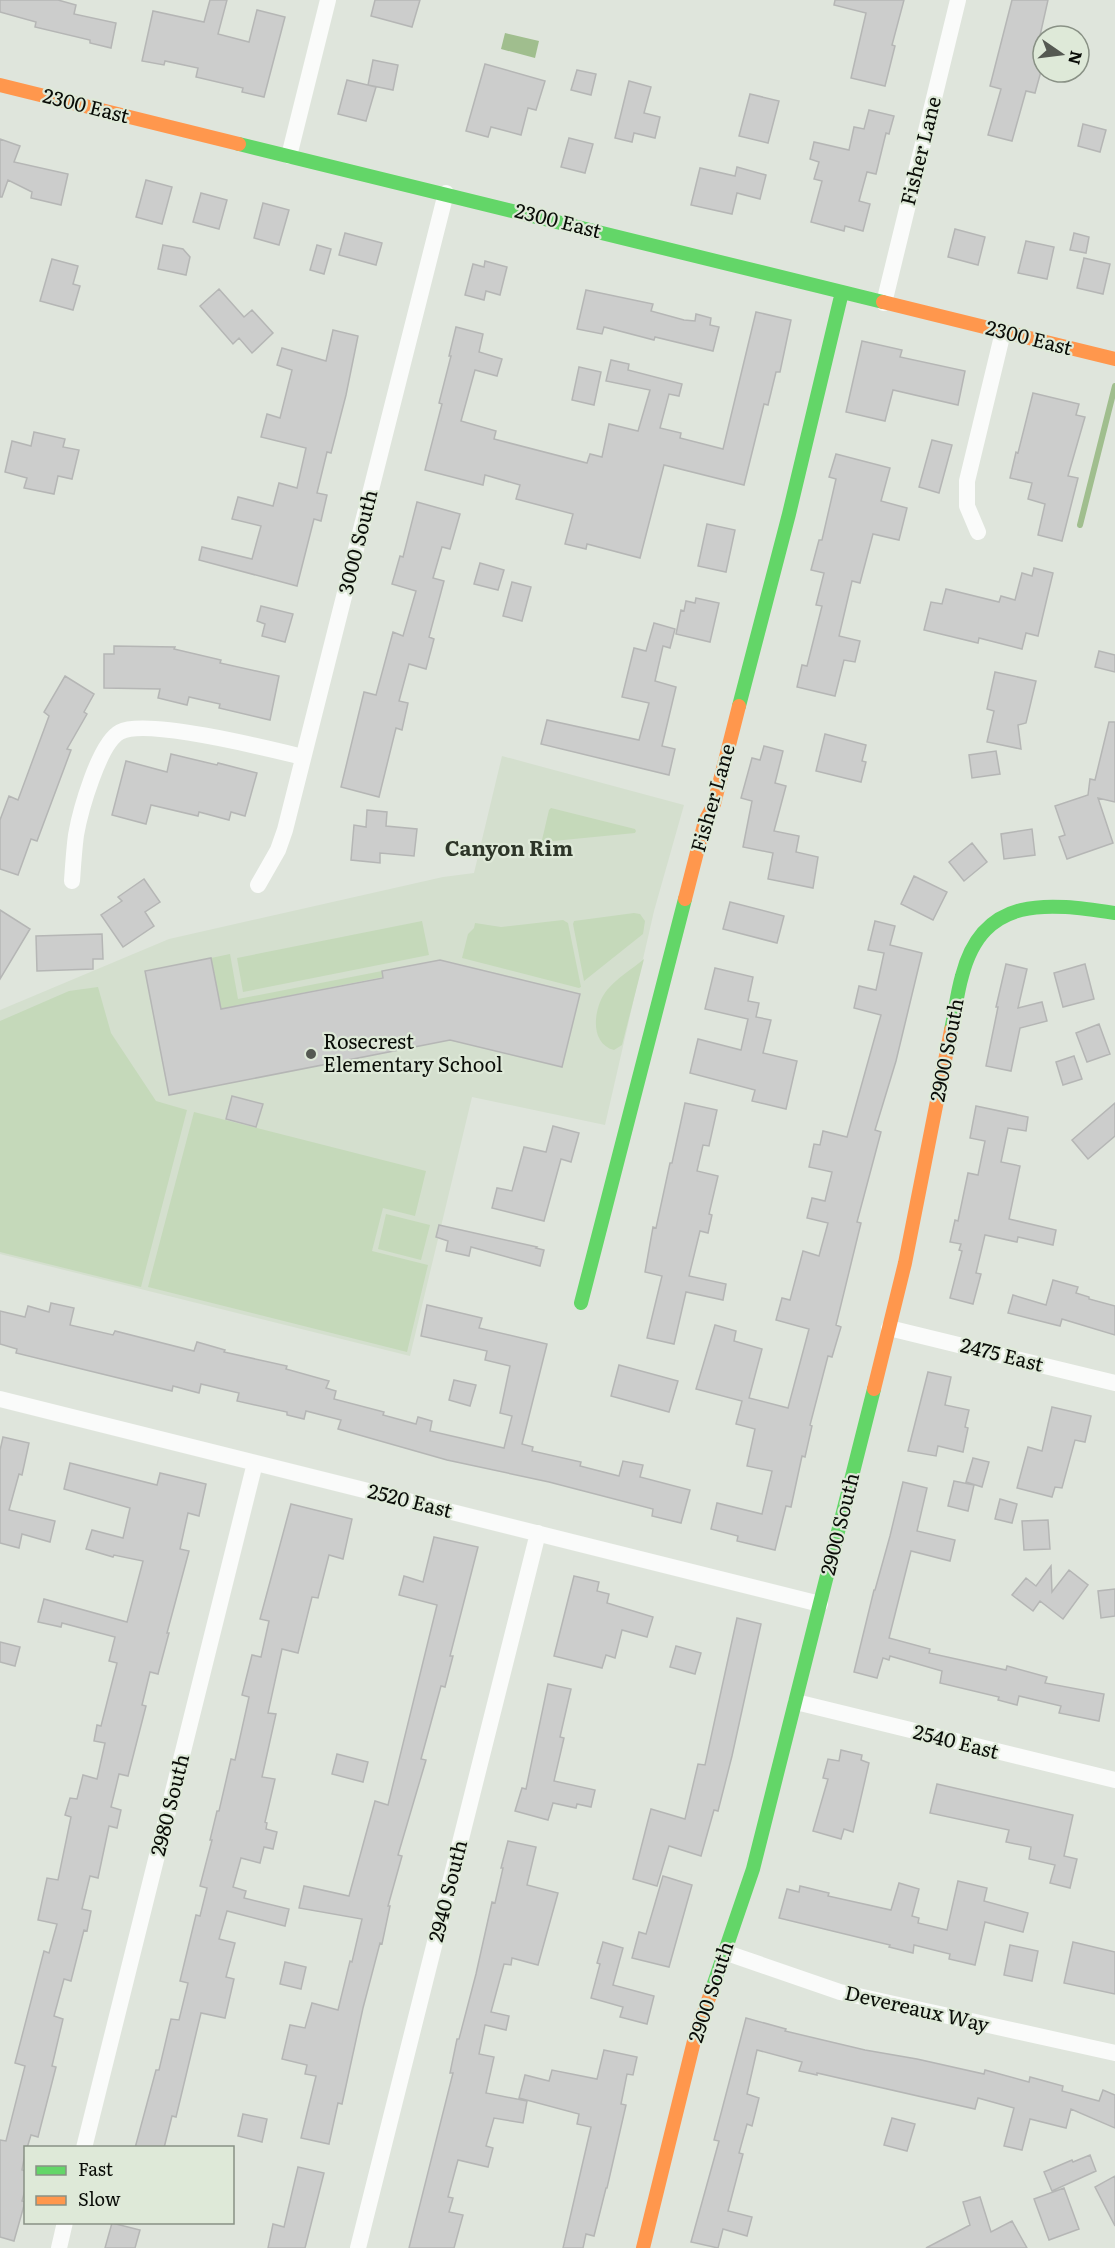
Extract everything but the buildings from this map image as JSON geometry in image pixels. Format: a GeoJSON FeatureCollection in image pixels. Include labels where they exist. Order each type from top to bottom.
{"type":"FeatureCollection","features":[{"type":"Feature","properties":{"kind":"street"},"geometry":{"type":"LineString","coordinates":[[289,156],[328,0]]}},
{"type":"Feature","properties":{"kind":"street","name":"Fisher Lane"},"geometry":{"type":"LineString","coordinates":[[884,303],[958,0]]}},
{"type":"Feature","properties":{"kind":"street","name":"2300 East"},"geometry":{"type":"LineString","coordinates":[[0,85],[1115,359]]}},
{"type":"Feature","properties":{"kind":"street","name":"3000 South"},"geometry":{"type":"LineString","coordinates":[[258,885],[278,850],[446,194]]}},
{"type":"Feature","properties":{"kind":"street","name":"Fisher Lane"},"geometry":{"type":"LineString","coordinates":[[581,1303],[705,821],[714,804],[792,503],[842,292]]}},
{"type":"Feature","properties":{"kind":"street"},"geometry":{"type":"LineString","coordinates":[[978,532],[968,506],[967,481],[1004,332]]}},
{"type":"Feature","properties":{"kind":"street"},"geometry":{"type":"LineString","coordinates":[[72,881],[75,838],[82,810],[103,751],[114,736],[121,731],[144,728],[171,731],[229,740],[303,757]]}},
{"type":"Feature","properties":{"kind":"street","name":"2900 South"},"geometry":{"type":"LineString","coordinates":[[643,2248],[694,2041],[753,1869],[796,1702],[889,1328],[920,1192],[962,974],[973,947],[983,933],[996,920],[1013,911],[1031,905],[1049,904],[1115,913]]}},
{"type":"Feature","properties":{"kind":"street","name":"2475 East"},"geometry":{"type":"LineString","coordinates":[[889,1328],[1115,1383]]}},
{"type":"Feature","properties":{"kind":"street","name":"2520 East"},"geometry":{"type":"LineString","coordinates":[[0,1399],[820,1604]]}},
{"type":"Feature","properties":{"kind":"street","name":"2980 South"},"geometry":{"type":"LineString","coordinates":[[84,2146],[255,1463]]}},
{"type":"Feature","properties":{"kind":"street","name":"2940 South"},"geometry":{"type":"LineString","coordinates":[[358,2248],[538,1533]]}},
{"type":"Feature","properties":{"kind":"street","name":"2540 East"},"geometry":{"type":"LineString","coordinates":[[796,1702],[1115,1780]]}},
{"type":"Feature","properties":{"kind":"street","name":"Devereaux Way"},"geometry":{"type":"LineString","coordinates":[[724,1952],[840,1992],[1115,2053]]}},
{"type":"Feature","properties":{"kind":"street"},"geometry":{"type":"LineString","coordinates":[[59,2248],[66,2224]]}},
{"type":"Feature","properties":{"kind":"shaded area"},"geometry":{"type":"Polygon","coordinates":[[[505,33],[539,41],[535,58],[501,49],[505,33]]]}},
{"type":"Feature","properties":{"kind":"shaded area","name":"Rosecrest Elementary School"},"geometry":{"type":"Polygon","coordinates":[[[502,756],[684,805],[654,911],[605,1125],[472,1097],[410,1356],[0,1254],[0,1010],[169,939],[443,877],[474,873],[502,756]]]}},
{"type":"Feature","properties":{"kind":"shaded area"},"geometry":{"type":"Polygon","coordinates":[[[551,808],[636,831],[635,833],[543,842],[551,808]]]}},
{"type":"Feature","properties":{"kind":"shaded area"},"geometry":{"type":"Polygon","coordinates":[[[640,914],[645,921],[643,934],[584,981],[574,921],[640,914]]]}},
{"type":"Feature","properties":{"kind":"shaded area"},"geometry":{"type":"Polygon","coordinates":[[[563,920],[568,923],[581,987],[579,988],[462,958],[468,934],[474,928],[475,923],[501,927],[563,920]]]}},
{"type":"Feature","properties":{"kind":"shaded area"},"geometry":{"type":"Polygon","coordinates":[[[422,921],[429,955],[243,992],[237,958],[422,921]]]}},
{"type":"Feature","properties":{"kind":"shaded area"},"geometry":{"type":"Polygon","coordinates":[[[230,954],[238,999],[382,971],[383,977],[221,1009],[211,958],[230,954]]]}},
{"type":"Feature","properties":{"kind":"shaded area"},"geometry":{"type":"Polygon","coordinates":[[[644,959],[622,1045],[614,1050],[600,1040],[597,1032],[599,1005],[607,990],[644,959]]]}},
{"type":"Feature","properties":{"kind":"shaded area"},"geometry":{"type":"Polygon","coordinates":[[[98,987],[111,1033],[156,1101],[187,1110],[141,1287],[0,1252],[0,1021],[69,991],[98,987]]]}},
{"type":"Feature","properties":{"kind":"shaded area"},"geometry":{"type":"Polygon","coordinates":[[[194,1112],[426,1171],[415,1216],[383,1208],[372,1251],[428,1265],[407,1352],[148,1287],[194,1112]]]}},
{"type":"Feature","properties":{"kind":"shaded area"},"geometry":{"type":"Polygon","coordinates":[[[386,1214],[430,1225],[421,1260],[378,1249],[386,1214]]]}},
{"type":"Feature","properties":{"kind":"waterway"},"geometry":{"type":"LineString","coordinates":[[1080,525],[1115,386]]}},
{"type":"Feature","properties":{"kind":"traffic: fast"},"geometry":{"type":"LineString","coordinates":[[239,144],[883,302]]}},
{"type":"Feature","properties":{"kind":"traffic: fast"},"geometry":{"type":"LineString","coordinates":[[739,706],[789,514],[842,292]]}},
{"type":"Feature","properties":{"kind":"traffic: fast"},"geometry":{"type":"LineString","coordinates":[[581,1303],[685,899]]}},
{"type":"Feature","properties":{"kind":"traffic: fast"},"geometry":{"type":"LineString","coordinates":[[951,1030],[960,982],[972,949],[985,930],[1002,917],[1021,910],[1043,907],[1066,907],[1115,913]]}},
{"type":"Feature","properties":{"kind":"traffic: fast"},"geometry":{"type":"LineString","coordinates":[[710,1995],[753,1869],[874,1389]]}},
{"type":"Feature","properties":{"kind":"traffic: slow"},"geometry":{"type":"LineString","coordinates":[[0,85],[239,144]]}},
{"type":"Feature","properties":{"kind":"traffic: slow"},"geometry":{"type":"LineString","coordinates":[[883,302],[1115,359]]}},
{"type":"Feature","properties":{"kind":"traffic: slow"},"geometry":{"type":"LineString","coordinates":[[685,899],[705,821],[714,804],[739,706]]}},
{"type":"Feature","properties":{"kind":"traffic: slow"},"geometry":{"type":"LineString","coordinates":[[874,1389],[905,1263],[951,1030]]}},
{"type":"Feature","properties":{"kind":"traffic: slow"},"geometry":{"type":"LineString","coordinates":[[643,2248],[694,2041],[710,1995]]}},
{"type":"Feature","properties":{"kind":"place","name":"Rosecrest Elementary School"},"geometry":{"type":"Point","coordinates":[311,1054]}},
{"type":"Feature","properties":{"kind":"district","name":"Canyon Rim"},"geometry":{"type":"Point","coordinates":[509,849]}}]}
